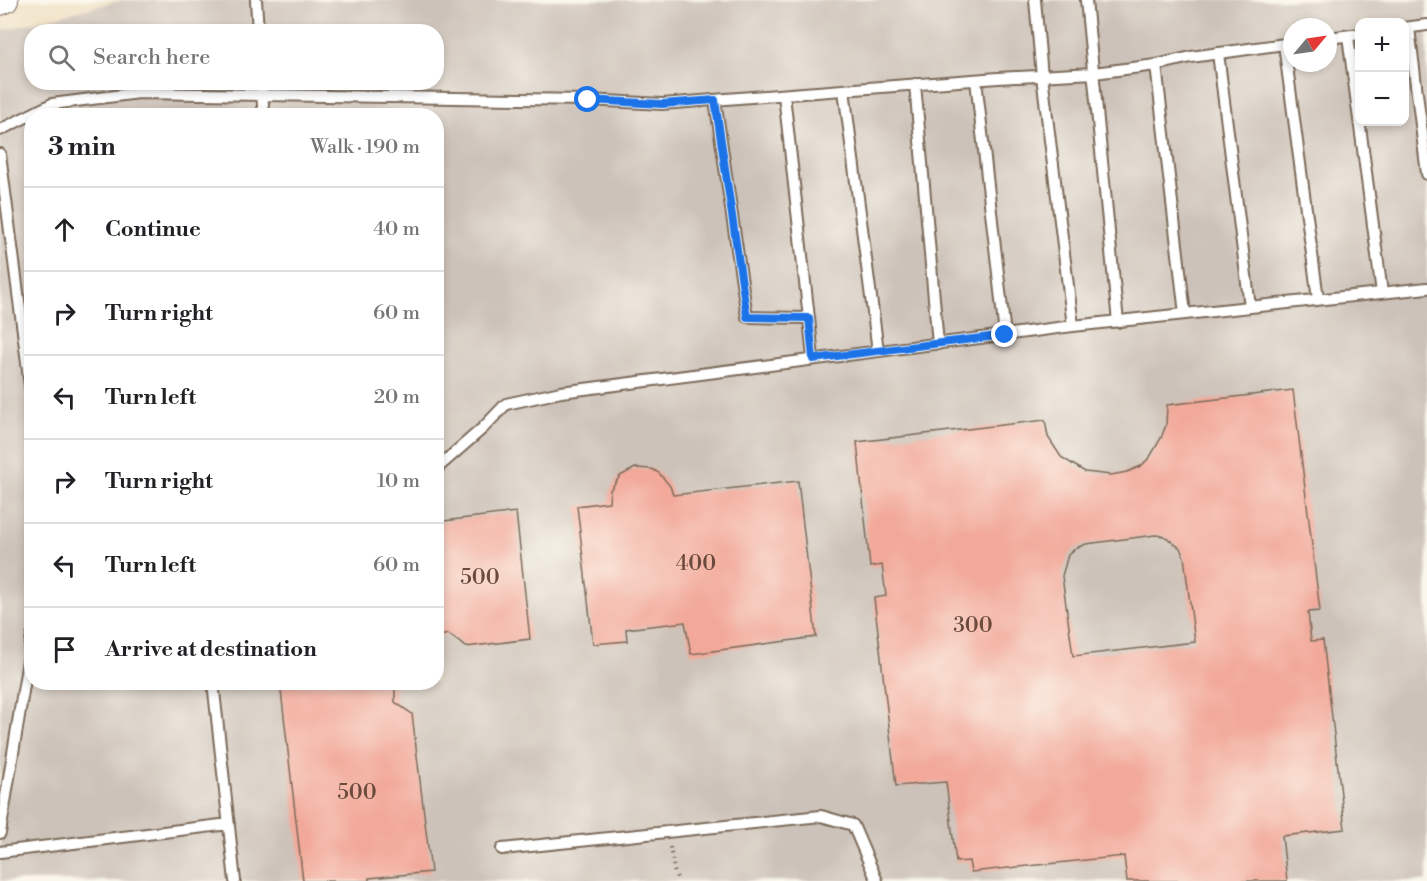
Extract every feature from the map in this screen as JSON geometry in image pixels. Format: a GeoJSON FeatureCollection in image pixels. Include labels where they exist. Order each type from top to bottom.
{"type":"FeatureCollection","features":[{"type":"Feature","properties":{"kind":"street"},"geometry":{"type":"LineString","coordinates":[[0,2],[4,0]]}},
{"type":"Feature","properties":{"kind":"lane"},"geometry":{"type":"LineString","coordinates":[[256,0],[258,24]]}},
{"type":"Feature","properties":{"kind":"lane"},"geometry":{"type":"LineString","coordinates":[[1035,0],[1042,76],[1073,326]]}},
{"type":"Feature","properties":{"kind":"lane"},"geometry":{"type":"LineString","coordinates":[[1086,0],[1118,322]]}},
{"type":"Feature","properties":{"kind":"lane"},"geometry":{"type":"LineString","coordinates":[[1409,28],[1427,25]]}},
{"type":"Feature","properties":{"kind":"lane"},"geometry":{"type":"LineString","coordinates":[[1337,37],[1355,35]]}},
{"type":"Feature","properties":{"kind":"lane"},"geometry":{"type":"LineString","coordinates":[[1348,36],[1382,292]]}},
{"type":"Feature","properties":{"kind":"lane"},"geometry":{"type":"LineString","coordinates":[[1409,43],[1427,174]]}},
{"type":"Feature","properties":{"kind":"lane"},"geometry":{"type":"LineString","coordinates":[[44,108],[52,104],[139,93],[588,100],[662,104],[915,84],[1094,73],[1283,45]]}},
{"type":"Feature","properties":{"kind":"lane"},"geometry":{"type":"LineString","coordinates":[[1218,53],[1250,307]]}},
{"type":"Feature","properties":{"kind":"lane"},"geometry":{"type":"LineString","coordinates":[[1156,65],[1185,314]]}},
{"type":"Feature","properties":{"kind":"lane"},"geometry":{"type":"LineString","coordinates":[[1291,72],[1318,299]]}},
{"type":"Feature","properties":{"kind":"lane"},"geometry":{"type":"LineString","coordinates":[[976,80],[1005,335]]}},
{"type":"Feature","properties":{"kind":"lane"},"geometry":{"type":"LineString","coordinates":[[915,84],[938,344]]}},
{"type":"Feature","properties":{"kind":"lane"},"geometry":{"type":"LineString","coordinates":[[261,90],[263,108]]}},
{"type":"Feature","properties":{"kind":"lane"},"geometry":{"type":"LineString","coordinates":[[844,90],[878,351]]}},
{"type":"Feature","properties":{"kind":"lane"},"geometry":{"type":"LineString","coordinates":[[784,94],[813,359]]}},
{"type":"Feature","properties":{"kind":"lane"},"geometry":{"type":"LineString","coordinates":[[715,100],[747,317],[809,318]]}},
{"type":"Feature","properties":{"kind":"lane"},"geometry":{"type":"LineString","coordinates":[[0,130],[24,118]]}},
{"type":"Feature","properties":{"kind":"lane"},"geometry":{"type":"LineString","coordinates":[[0,154],[24,339]]}},
{"type":"Feature","properties":{"kind":"lane"},"geometry":{"type":"LineString","coordinates":[[444,462],[483,428],[506,404],[561,392],[1073,326],[1427,288]]}},
{"type":"Feature","properties":{"kind":"lane"},"geometry":{"type":"LineString","coordinates":[[0,833],[24,685]]}},
{"type":"Feature","properties":{"kind":"lane"},"geometry":{"type":"LineString","coordinates":[[214,690],[235,881]]}},
{"type":"Feature","properties":{"kind":"lane"},"geometry":{"type":"LineString","coordinates":[[502,849],[821,816],[853,825],[877,881]]}},
{"type":"Feature","properties":{"kind":"lane"},"geometry":{"type":"LineString","coordinates":[[0,852],[229,824]]}},
{"type":"Feature","properties":{"kind":"path"},"geometry":{"type":"LineString","coordinates":[[670,846],[678,881]]}},
{"type":"Feature","properties":{"kind":"shaded area"},"geometry":{"type":"Polygon","coordinates":[[[122,0],[1427,0],[1427,881],[0,881],[0,31],[24,25],[24,90],[444,90],[444,24],[28,24],[122,0]]]}},
{"type":"Feature","properties":{"kind":"building"},"geometry":{"type":"Polygon","coordinates":[[[1293,390],[1320,611],[1308,612],[1311,641],[1323,640],[1345,829],[1282,836],[1287,881],[1127,881],[1124,856],[971,872],[969,861],[956,862],[946,782],[896,786],[874,598],[886,596],[882,565],[870,567],[857,442],[1045,420],[1048,437],[1061,457],[1085,472],[1111,475],[1141,466],[1150,457],[1166,425],[1167,405],[1293,390]],[[1155,535],[1086,544],[1076,548],[1068,555],[1062,576],[1073,656],[1195,642],[1184,557],[1180,548],[1164,536],[1155,535]]]}},
{"type":"Feature","properties":{"kind":"building"},"geometry":{"type":"Polygon","coordinates":[[[635,468],[652,469],[659,473],[670,486],[673,495],[798,481],[816,637],[691,654],[685,622],[626,629],[627,641],[593,644],[577,506],[609,502],[610,490],[620,476],[635,468]]]}},
{"type":"Feature","properties":{"kind":"building"},"geometry":{"type":"Polygon","coordinates":[[[516,512],[530,639],[466,647],[448,634],[444,635],[444,521],[516,512]]]}},
{"type":"Feature","properties":{"kind":"building"},"geometry":{"type":"Polygon","coordinates":[[[281,690],[395,690],[395,702],[412,714],[431,872],[369,878],[369,881],[303,881],[281,690]]]}},
{"type":"Feature","properties":{"kind":"route"},"geometry":{"type":"LineString","coordinates":[[588,100],[662,104],[715,100],[747,317],[809,318],[813,359],[1005,335]]}}]}
